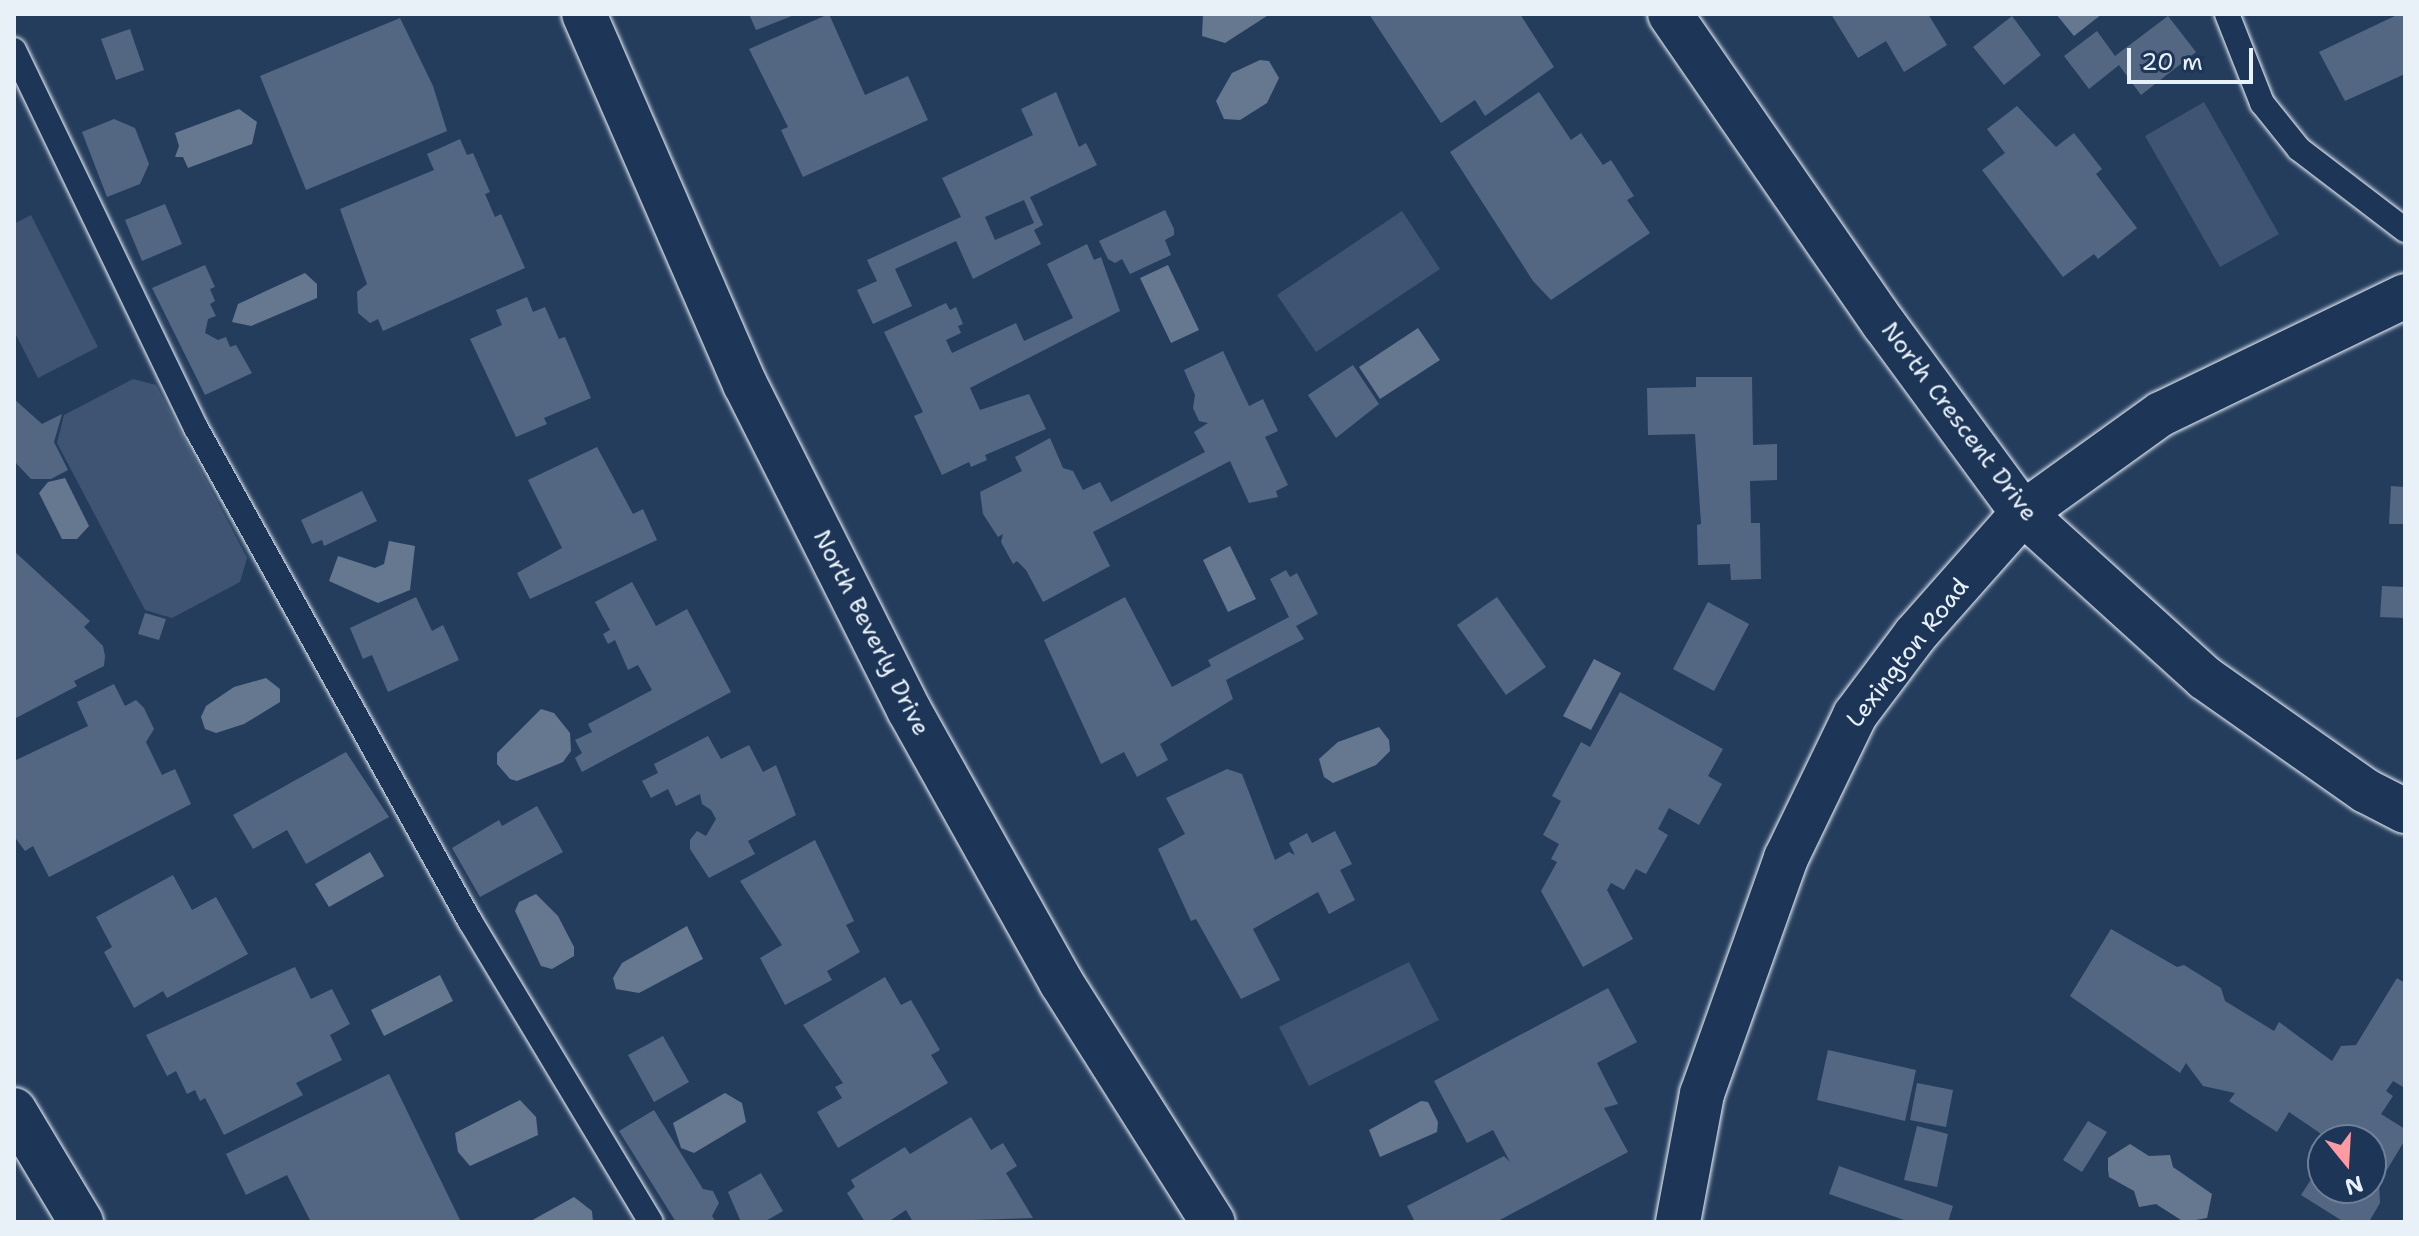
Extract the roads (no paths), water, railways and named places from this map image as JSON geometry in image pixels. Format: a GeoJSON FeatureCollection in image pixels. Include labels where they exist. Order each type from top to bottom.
{"type":"FeatureCollection","features":[{"type":"Feature","properties":{"kind":"street","name":"North Beverly Drive"},"geometry":{"type":"LineString","coordinates":[[584,14],[745,384],[909,710],[1061,982],[1213,1222]]}},
{"type":"Feature","properties":{"kind":"street","name":"North Crescent Drive"},"geometry":{"type":"LineString","coordinates":[[1670,14],[1884,324],[2023,513],[2205,678],[2366,791],[2405,811]]}},
{"type":"Feature","properties":{"kind":"street","name":"Lexington Road"},"geometry":{"type":"LineString","coordinates":[[1678,1222],[1702,1094],[1786,858],[1855,715],[1915,635],[2023,513],[2161,414],[2405,296]]}},
{"type":"Feature","properties":{"kind":"street"},"geometry":{"type":"LineString","coordinates":[[14,1110],[81,1222]]}},
{"type":"Feature","properties":{"kind":"lane"},"geometry":{"type":"LineString","coordinates":[[2227,14],[2262,103],[2299,149],[2405,230]]}},
{"type":"Feature","properties":{"kind":"lane"},"geometry":{"type":"LineString","coordinates":[[14,50],[196,428],[470,921],[651,1222]]}}]}
